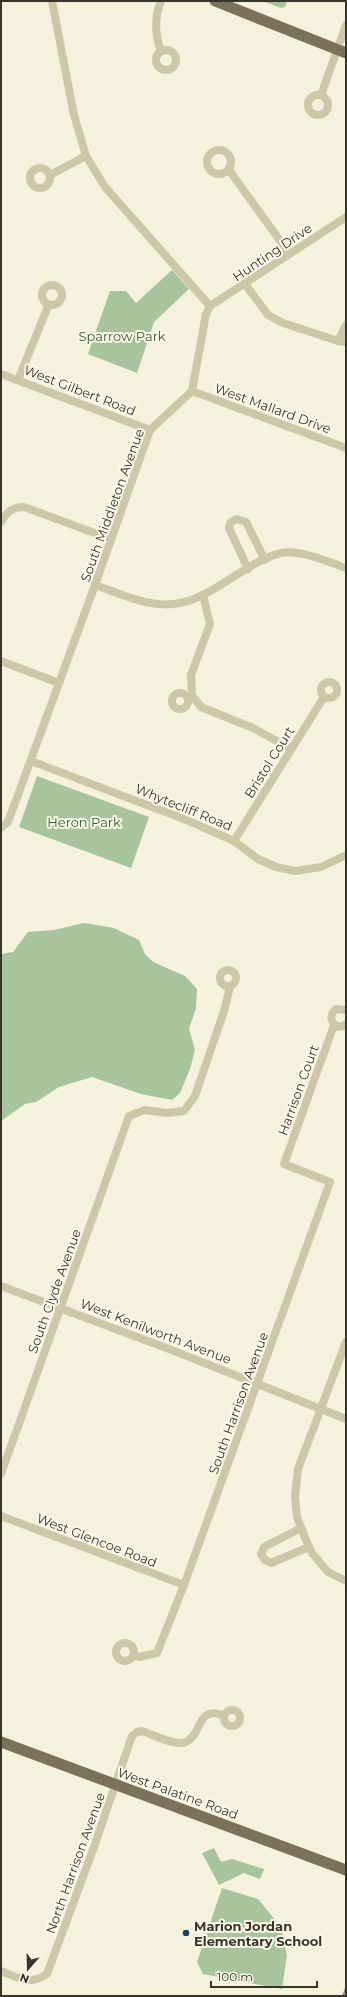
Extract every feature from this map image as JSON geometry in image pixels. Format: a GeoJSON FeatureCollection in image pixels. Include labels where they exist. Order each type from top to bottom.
{"type":"FeatureCollection","features":[{"type":"Feature","properties":{"kind":"main road"},"geometry":{"type":"LineString","coordinates":[[215,1],[341,51]]}},
{"type":"Feature","properties":{"kind":"main road","name":"West Palatine Road"},"geometry":{"type":"LineString","coordinates":[[1,1742],[346,1870]]}},
{"type":"Feature","properties":{"kind":"street"},"geometry":{"type":"LineString","coordinates":[[52,1],[74,115],[86,156],[105,187],[210,306],[206,314],[192,391]]}},
{"type":"Feature","properties":{"kind":"street"},"geometry":{"type":"LineString","coordinates":[[161,1],[158,10],[156,37],[161,51]]}},
{"type":"Feature","properties":{"kind":"street"},"geometry":{"type":"LineString","coordinates":[[321,95],[341,51],[346,25]]}},
{"type":"Feature","properties":{"kind":"street"},"geometry":{"type":"LineString","coordinates":[[50,175],[86,156]]}},
{"type":"Feature","properties":{"kind":"street"},"geometry":{"type":"LineString","coordinates":[[229,170],[289,253]]}},
{"type":"Feature","properties":{"kind":"street","name":"Hunting Drive"},"geometry":{"type":"LineString","coordinates":[[210,306],[346,217]]}},
{"type":"Feature","properties":{"kind":"street"},"geometry":{"type":"LineString","coordinates":[[245,284],[268,315],[283,323],[342,341],[346,325]]}},
{"type":"Feature","properties":{"kind":"street"},"geometry":{"type":"LineString","coordinates":[[18,380],[49,304]]}},
{"type":"Feature","properties":{"kind":"street","name":"West Gilbert Road"},"geometry":{"type":"LineString","coordinates":[[1,374],[150,430]]}},
{"type":"Feature","properties":{"kind":"street","name":"South Middleton Avenue"},"geometry":{"type":"LineString","coordinates":[[1,828],[8,822],[31,761],[150,430],[192,391]]}},
{"type":"Feature","properties":{"kind":"street","name":"West Mallard Drive"},"geometry":{"type":"LineString","coordinates":[[192,391],[346,448]]}},
{"type":"Feature","properties":{"kind":"street"},"geometry":{"type":"LineString","coordinates":[[1,522],[7,512],[16,507],[24,507],[111,539]]}},
{"type":"Feature","properties":{"kind":"street"},"geometry":{"type":"LineString","coordinates":[[248,569],[228,528],[230,523],[236,519],[246,522],[266,560]]}},
{"type":"Feature","properties":{"kind":"street"},"geometry":{"type":"LineString","coordinates":[[95,585],[145,603],[175,604],[203,595],[248,569],[283,553],[314,556],[346,568]]}},
{"type":"Feature","properties":{"kind":"street"},"geometry":{"type":"LineString","coordinates":[[203,595],[210,624],[191,675],[190,696],[201,707],[253,728],[291,749]]}},
{"type":"Feature","properties":{"kind":"street"},"geometry":{"type":"LineString","coordinates":[[1,661],[59,683]]}},
{"type":"Feature","properties":{"kind":"street","name":"Bristol Court"},"geometry":{"type":"LineString","coordinates":[[234,841],[324,697]]}},
{"type":"Feature","properties":{"kind":"street","name":"Whytecliff Road"},"geometry":{"type":"LineString","coordinates":[[31,761],[189,821],[234,841],[258,859],[276,867],[295,871],[320,867],[346,855]]}},
{"type":"Feature","properties":{"kind":"street","name":"South Clyde Avenue"},"geometry":{"type":"LineString","coordinates":[[1,1474],[129,1116],[145,1110],[167,1113],[184,1111],[195,1096],[224,1011],[230,987]]}},
{"type":"Feature","properties":{"kind":"street","name":"Harrison Court"},"geometry":{"type":"LineString","coordinates":[[284,1164],[334,1025],[331,1018],[333,1012],[340,1008],[346,1010]]}},
{"type":"Feature","properties":{"kind":"street"},"geometry":{"type":"LineString","coordinates":[[334,1025],[341,1027],[346,1025]]}},
{"type":"Feature","properties":{"kind":"street","name":"South Harrison Avenue"},"geometry":{"type":"LineString","coordinates":[[133,1655],[139,1657],[157,1652],[184,1586],[330,1182],[284,1164]]}},
{"type":"Feature","properties":{"kind":"street","name":"West Kenilworth Avenue"},"geometry":{"type":"LineString","coordinates":[[1,1286],[258,1383],[346,1419]]}},
{"type":"Feature","properties":{"kind":"street"},"geometry":{"type":"LineString","coordinates":[[346,1342],[298,1469],[295,1496],[297,1517],[309,1547],[328,1572],[346,1582]]}},
{"type":"Feature","properties":{"kind":"street","name":"West Glencoe Road"},"geometry":{"type":"LineString","coordinates":[[1,1516],[184,1586]]}},
{"type":"Feature","properties":{"kind":"street"},"geometry":{"type":"LineString","coordinates":[[301,1528],[264,1547],[261,1554],[265,1560],[271,1563],[309,1547]]}},
{"type":"Feature","properties":{"kind":"street"},"geometry":{"type":"LineString","coordinates":[[115,1784],[132,1736],[137,1732],[142,1731],[182,1743],[190,1739],[200,1721],[208,1714],[218,1713],[224,1716]]}},
{"type":"Feature","properties":{"kind":"street","name":"North Harrison Avenue"},"geometry":{"type":"LineString","coordinates":[[1,1971],[28,1981],[39,1980],[47,1974],[115,1784]]}},
{"type":"Feature","properties":{"kind":"green space"},"geometry":{"type":"Polygon","coordinates":[[[262,1],[287,1],[285,7],[281,8],[262,1]]]}},
{"type":"Feature","properties":{"kind":"green space","name":"Sparrow Park"},"geometry":{"type":"Polygon","coordinates":[[[172,270],[189,289],[154,322],[137,373],[88,354],[110,291],[126,291],[136,303],[172,270]]]}},
{"type":"Feature","properties":{"kind":"green space","name":"Heron Park"},"geometry":{"type":"Polygon","coordinates":[[[37,776],[149,817],[131,868],[19,827],[37,776]]]}},
{"type":"Feature","properties":{"kind":"green space"},"geometry":{"type":"Polygon","coordinates":[[[84,923],[114,928],[139,940],[145,954],[153,962],[185,976],[197,989],[196,1008],[189,1029],[195,1050],[190,1069],[180,1093],[172,1100],[141,1094],[92,1077],[59,1087],[36,1102],[25,1104],[1,1121],[1,954],[13,952],[28,932],[54,930],[84,923]]]}},
{"type":"Feature","properties":{"kind":"green space"},"geometry":{"type":"Polygon","coordinates":[[[214,1848],[221,1862],[232,1859],[264,1869],[260,1879],[244,1873],[219,1885],[202,1853],[214,1848]]]}},
{"type":"Feature","properties":{"kind":"green space"},"geometry":{"type":"Polygon","coordinates":[[[222,1888],[258,1899],[281,1927],[287,1955],[282,1989],[203,1974],[197,1962],[222,1888]]]}},
{"type":"Feature","properties":{"kind":"waterway"},"geometry":{"type":"LineString","coordinates":[[343,1996],[346,1988]]}},
{"type":"Feature","properties":{"kind":"place","name":"Marion Jordan Elementary School"},"geometry":{"type":"Point","coordinates":[186,1933]}}]}
